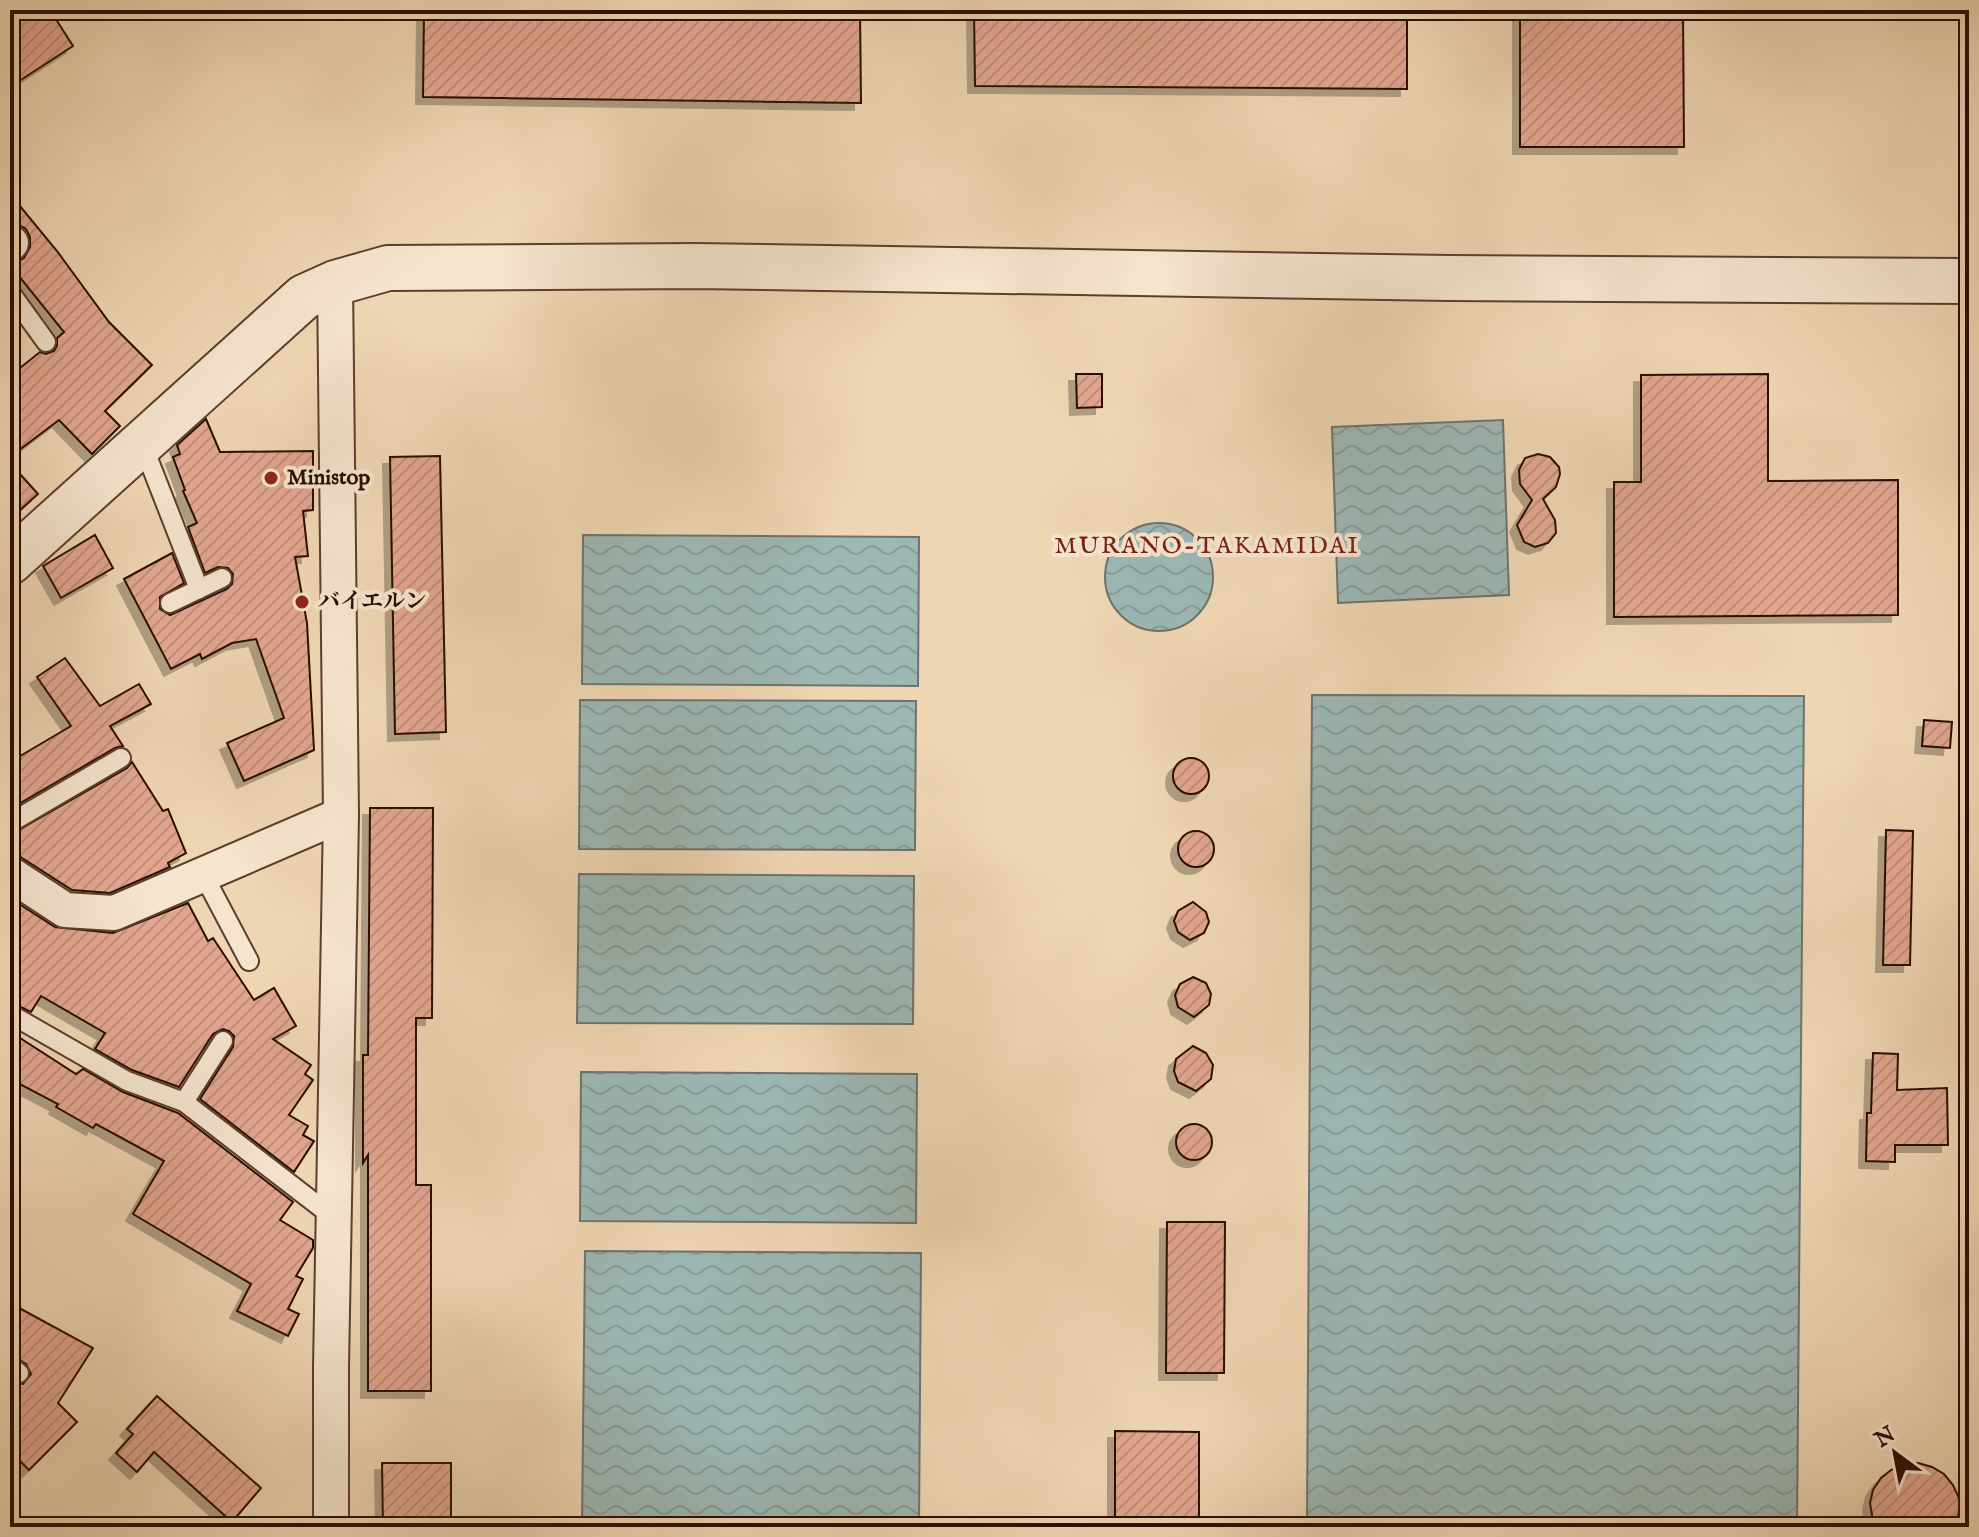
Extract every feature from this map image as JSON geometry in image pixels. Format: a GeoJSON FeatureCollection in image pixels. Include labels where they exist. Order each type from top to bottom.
{"type":"FeatureCollection","features":[{"type":"Feature","properties":{"kind":"street"},"geometry":{"type":"LineString","coordinates":[[10,562],[304,297],[335,283],[388,268],[682,266],[1465,278],[1969,281]]}},
{"type":"Feature","properties":{"kind":"street"},"geometry":{"type":"LineString","coordinates":[[331,1527],[341,815],[335,283]]}},
{"type":"Feature","properties":{"kind":"street"},"geometry":{"type":"LineString","coordinates":[[10,874],[65,910],[114,913],[341,815]]}},
{"type":"Feature","properties":{"kind":"lane"},"geometry":{"type":"LineString","coordinates":[[10,292],[46,342]]}},
{"type":"Feature","properties":{"kind":"lane"},"geometry":{"type":"LineString","coordinates":[[142,443],[199,589]]}},
{"type":"Feature","properties":{"kind":"lane"},"geometry":{"type":"LineString","coordinates":[[170,603],[222,578]]}},
{"type":"Feature","properties":{"kind":"lane"},"geometry":{"type":"LineString","coordinates":[[10,823],[121,758]]}},
{"type":"Feature","properties":{"kind":"lane"},"geometry":{"type":"LineString","coordinates":[[203,874],[249,961]]}},
{"type":"Feature","properties":{"kind":"lane"},"geometry":{"type":"LineString","coordinates":[[10,1014],[127,1081],[184,1102],[333,1217]]}},
{"type":"Feature","properties":{"kind":"lane"},"geometry":{"type":"LineString","coordinates":[[184,1102],[223,1041]]}},
{"type":"Feature","properties":{"kind":"water"},"geometry":{"type":"Polygon","coordinates":[[[1503,420],[1509,595],[1338,603],[1332,427],[1503,420]]]}},
{"type":"Feature","properties":{"kind":"water"},"geometry":{"type":"Polygon","coordinates":[[[1159,523],[1180,527],[1198,538],[1209,556],[1213,577],[1209,598],[1198,616],[1180,627],[1159,631],[1138,627],[1120,616],[1109,598],[1105,577],[1109,556],[1120,538],[1138,527],[1159,523]]]}},
{"type":"Feature","properties":{"kind":"water"},"geometry":{"type":"Polygon","coordinates":[[[583,535],[919,537],[918,686],[582,684],[583,535]]]}},
{"type":"Feature","properties":{"kind":"water"},"geometry":{"type":"Polygon","coordinates":[[[1312,695],[1804,696],[1797,1527],[1307,1527],[1312,695]]]}},
{"type":"Feature","properties":{"kind":"water"},"geometry":{"type":"Polygon","coordinates":[[[580,700],[916,701],[915,850],[579,849],[580,700]]]}},
{"type":"Feature","properties":{"kind":"water"},"geometry":{"type":"Polygon","coordinates":[[[579,874],[914,876],[913,1024],[577,1023],[579,874]]]}},
{"type":"Feature","properties":{"kind":"water"},"geometry":{"type":"Polygon","coordinates":[[[581,1072],[917,1074],[916,1223],[580,1221],[581,1072]]]}},
{"type":"Feature","properties":{"kind":"water"},"geometry":{"type":"Polygon","coordinates":[[[585,1251],[921,1253],[919,1527],[582,1527],[585,1251]]]}},
{"type":"Feature","properties":{"kind":"building"},"geometry":{"type":"Polygon","coordinates":[[[10,10],[50,10],[73,46],[10,87],[10,10]]]}},
{"type":"Feature","properties":{"kind":"building"},"geometry":{"type":"Polygon","coordinates":[[[424,10],[860,10],[861,103],[423,97],[424,10]]]}},
{"type":"Feature","properties":{"kind":"building"},"geometry":{"type":"Polygon","coordinates":[[[974,10],[1407,10],[1407,89],[975,86],[974,10]]]}},
{"type":"Feature","properties":{"kind":"building"},"geometry":{"type":"Polygon","coordinates":[[[1520,10],[1683,10],[1684,147],[1520,147],[1520,10]]]}},
{"type":"Feature","properties":{"kind":"building"},"geometry":{"type":"Polygon","coordinates":[[[10,194],[109,322],[152,365],[105,411],[120,426],[92,454],[59,420],[10,457],[10,376],[40,352],[46,354],[54,351],[57,338],[64,332],[10,265],[24,258],[30,247],[30,237],[26,229],[10,224],[10,194]]]}},
{"type":"Feature","properties":{"kind":"building"},"geometry":{"type":"Polygon","coordinates":[[[1076,374],[1102,374],[1102,407],[1077,408],[1076,374]]]}},
{"type":"Feature","properties":{"kind":"building"},"geometry":{"type":"Polygon","coordinates":[[[1768,374],[1768,481],[1898,480],[1898,615],[1614,617],[1614,482],[1641,482],[1641,375],[1768,374]]]}},
{"type":"Feature","properties":{"kind":"building"},"geometry":{"type":"Polygon","coordinates":[[[206,419],[220,452],[313,451],[313,510],[303,511],[308,556],[295,557],[307,623],[314,750],[244,781],[227,743],[284,718],[256,639],[232,643],[202,659],[200,654],[171,669],[124,579],[172,553],[184,583],[160,597],[160,609],[170,615],[232,584],[233,574],[228,568],[218,567],[205,573],[188,527],[197,523],[173,457],[180,454],[177,445],[206,419]]]}},
{"type":"Feature","properties":{"kind":"building"},"geometry":{"type":"Polygon","coordinates":[[[1538,454],[1550,457],[1559,467],[1560,474],[1556,487],[1543,499],[1555,520],[1556,533],[1548,543],[1535,547],[1524,542],[1517,525],[1532,500],[1520,484],[1519,470],[1525,458],[1538,454]]]}},
{"type":"Feature","properties":{"kind":"building"},"geometry":{"type":"Polygon","coordinates":[[[440,456],[446,732],[395,734],[390,457],[440,456]]]}},
{"type":"Feature","properties":{"kind":"building"},"geometry":{"type":"Polygon","coordinates":[[[10,463],[38,494],[10,519],[10,463]]]}},
{"type":"Feature","properties":{"kind":"building"},"geometry":{"type":"Polygon","coordinates":[[[95,535],[113,568],[61,598],[43,566],[95,535]]]}},
{"type":"Feature","properties":{"kind":"building"},"geometry":{"type":"Polygon","coordinates":[[[65,658],[100,706],[139,684],[151,704],[110,726],[123,746],[10,809],[10,762],[71,726],[37,677],[65,658]]]}},
{"type":"Feature","properties":{"kind":"building"},"geometry":{"type":"Polygon","coordinates":[[[1924,720],[1952,722],[1950,748],[1922,746],[1924,720]]]}},
{"type":"Feature","properties":{"kind":"building"},"geometry":{"type":"Polygon","coordinates":[[[1191,758],[1204,763],[1209,776],[1204,789],[1191,794],[1178,789],[1173,776],[1178,763],[1191,758]]]}},
{"type":"Feature","properties":{"kind":"building"},"geometry":{"type":"Polygon","coordinates":[[[132,762],[163,811],[168,809],[186,853],[168,863],[170,867],[110,893],[72,890],[19,856],[10,842],[10,835],[127,768],[132,762]]]}},
{"type":"Feature","properties":{"kind":"building"},"geometry":{"type":"Polygon","coordinates":[[[370,808],[433,808],[432,1018],[416,1018],[416,1185],[431,1185],[431,1391],[368,1391],[368,1155],[363,1163],[363,1055],[368,1055],[370,808]]]}},
{"type":"Feature","properties":{"kind":"building"},"geometry":{"type":"Polygon","coordinates":[[[1886,830],[1913,831],[1910,965],[1883,965],[1886,830]]]}},
{"type":"Feature","properties":{"kind":"building"},"geometry":{"type":"Polygon","coordinates":[[[1196,831],[1209,836],[1214,849],[1209,862],[1196,867],[1183,862],[1178,849],[1183,836],[1196,831]]]}},
{"type":"Feature","properties":{"kind":"building"},"geometry":{"type":"Polygon","coordinates":[[[13,900],[55,927],[113,933],[188,903],[208,941],[213,938],[254,1000],[274,988],[296,1026],[273,1039],[311,1065],[305,1074],[313,1080],[289,1115],[308,1126],[303,1135],[314,1141],[294,1172],[200,1099],[233,1047],[234,1036],[229,1031],[223,1029],[213,1034],[179,1087],[132,1070],[95,1049],[105,1033],[41,996],[31,1012],[10,1002],[10,904],[13,900]]]}},
{"type":"Feature","properties":{"kind":"building"},"geometry":{"type":"Polygon","coordinates":[[[1193,902],[1206,912],[1209,922],[1204,933],[1190,940],[1178,932],[1174,921],[1178,911],[1193,902]]]}},
{"type":"Feature","properties":{"kind":"building"},"geometry":{"type":"Polygon","coordinates":[[[1193,977],[1206,983],[1211,994],[1209,1005],[1194,1017],[1178,1007],[1175,995],[1180,984],[1193,977]]]}},
{"type":"Feature","properties":{"kind":"building"},"geometry":{"type":"Polygon","coordinates":[[[10,1028],[19,1033],[17,1036],[76,1074],[83,1069],[123,1092],[178,1113],[293,1202],[280,1220],[313,1240],[313,1248],[296,1276],[303,1279],[288,1309],[299,1314],[288,1336],[237,1311],[251,1284],[133,1214],[164,1161],[96,1124],[93,1128],[56,1107],[58,1104],[10,1079],[10,1028]]]}},
{"type":"Feature","properties":{"kind":"building"},"geometry":{"type":"Polygon","coordinates":[[[1193,1046],[1206,1053],[1213,1065],[1211,1079],[1196,1091],[1178,1082],[1174,1071],[1176,1059],[1193,1046]]]}},
{"type":"Feature","properties":{"kind":"building"},"geometry":{"type":"Polygon","coordinates":[[[1873,1053],[1898,1054],[1897,1090],[1947,1088],[1948,1145],[1895,1145],[1895,1162],[1866,1161],[1873,1053]]]}},
{"type":"Feature","properties":{"kind":"building"},"geometry":{"type":"Polygon","coordinates":[[[1194,1124],[1207,1129],[1212,1142],[1207,1155],[1194,1160],[1181,1155],[1176,1142],[1181,1129],[1194,1124]]]}},
{"type":"Feature","properties":{"kind":"building"},"geometry":{"type":"Polygon","coordinates":[[[1167,1222],[1225,1222],[1224,1373],[1166,1373],[1167,1222]]]}},
{"type":"Feature","properties":{"kind":"building"},"geometry":{"type":"Polygon","coordinates":[[[10,1303],[93,1348],[58,1403],[77,1422],[29,1470],[10,1451],[10,1381],[23,1384],[31,1374],[26,1364],[10,1354],[10,1303]]]}},
{"type":"Feature","properties":{"kind":"building"},"geometry":{"type":"Polygon","coordinates":[[[157,1396],[261,1488],[232,1522],[154,1452],[137,1472],[116,1453],[133,1434],[127,1429],[157,1396]]]}},
{"type":"Feature","properties":{"kind":"building"},"geometry":{"type":"Polygon","coordinates":[[[1115,1431],[1199,1432],[1199,1527],[1115,1527],[1115,1431]]]}},
{"type":"Feature","properties":{"kind":"building"},"geometry":{"type":"Polygon","coordinates":[[[382,1463],[451,1463],[451,1527],[383,1527],[382,1463]]]}},
{"type":"Feature","properties":{"kind":"building"},"geometry":{"type":"Polygon","coordinates":[[[1918,1463],[1944,1474],[1953,1485],[1959,1498],[1955,1527],[1874,1527],[1870,1503],[1873,1490],[1881,1478],[1904,1464],[1918,1463]]]}},
{"type":"Feature","properties":{"kind":"place","name":"Ministop"},"geometry":{"type":"Point","coordinates":[271,478]}},
{"type":"Feature","properties":{"kind":"place","name":"バイエルン"},"geometry":{"type":"Point","coordinates":[302,602]}},
{"type":"Feature","properties":{"kind":"district","name":"MURANO-TAKAMIDAI"},"geometry":{"type":"Point","coordinates":[1207,546]}}]}
